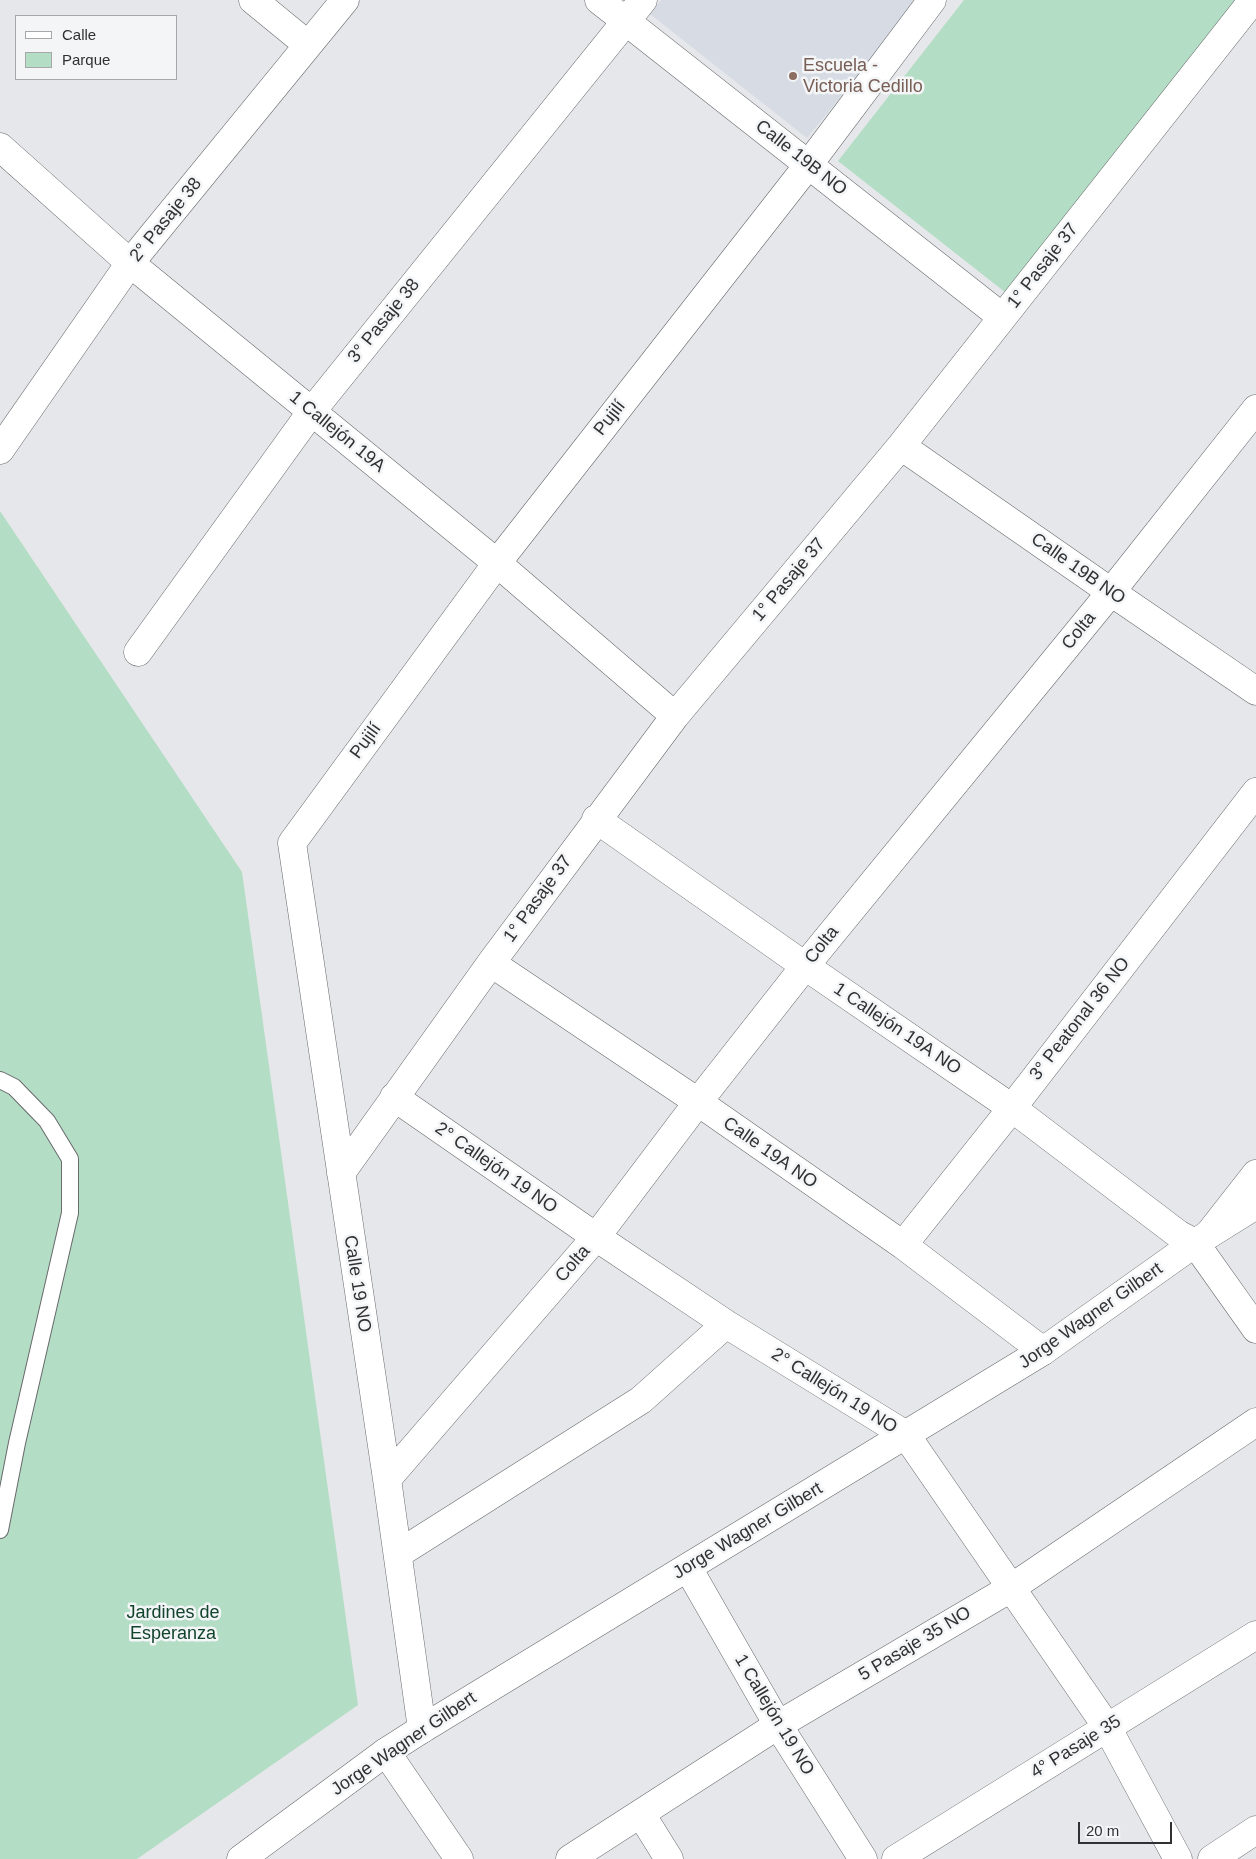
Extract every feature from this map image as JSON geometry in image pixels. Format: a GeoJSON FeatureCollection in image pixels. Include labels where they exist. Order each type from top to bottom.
{"type":"FeatureCollection","features":[{"type":"Feature","properties":{"kind":"street"},"geometry":{"type":"LineString","coordinates":[[253,0],[308,45]]}},
{"type":"Feature","properties":{"kind":"street","name":"2° Pasaje 38"},"geometry":{"type":"LineString","coordinates":[[0,450],[130,263],[345,0]]}},
{"type":"Feature","properties":{"kind":"street","name":"Calle 19B NO"},"geometry":{"type":"LineString","coordinates":[[599,0],[1002,318]]}},
{"type":"Feature","properties":{"kind":"street","name":"3° Pasaje 38"},"geometry":{"type":"LineString","coordinates":[[138,652],[312,411],[642,0]]}},
{"type":"Feature","properties":{"kind":"street","name":"Pujilí"},"geometry":{"type":"LineString","coordinates":[[294,839],[497,563],[809,164],[932,0]]}},
{"type":"Feature","properties":{"kind":"street","name":"1° Pasaje 37"},"geometry":{"type":"LineString","coordinates":[[341,1173],[491,963],[675,716],[901,446],[1002,318],[1250,15]]}},
{"type":"Feature","properties":{"kind":"street","name":"1 Callejón 19A"},"geometry":{"type":"LineString","coordinates":[[0,147],[130,263],[497,563],[675,716]]}},
{"type":"Feature","properties":{"kind":"street","name":"Colta"},"geometry":{"type":"LineString","coordinates":[[387,1479],[596,1237],[804,966],[1111,592],[1256,409]]}},
{"type":"Feature","properties":{"kind":"street","name":"Calle 19B NO"},"geometry":{"type":"LineString","coordinates":[[901,446],[1256,691]]}},
{"type":"Feature","properties":{"kind":"street","name":"3° Peatonal 36 NO"},"geometry":{"type":"LineString","coordinates":[[903,1245],[1012,1108],[1256,792]]}},
{"type":"Feature","properties":{"kind":"street","name":"1 Callejón 19A NO"},"geometry":{"type":"LineString","coordinates":[[596,820],[804,966],[1012,1108],[1178,1234],[1202,1239]]}},
{"type":"Feature","properties":{"kind":"street","name":"Calle 19 NO"},"geometry":{"type":"LineString","coordinates":[[294,839],[292,852],[387,1479],[422,1728]]}},
{"type":"Feature","properties":{"kind":"street","name":"Calle 19A NO"},"geometry":{"type":"LineString","coordinates":[[491,963],[698,1102],[903,1245],[1043,1351]]}},
{"type":"Feature","properties":{"kind":"street","name":"2° Callejón 19 NO"},"geometry":{"type":"LineString","coordinates":[[394,1097],[596,1237],[726,1324],[906,1435],[1107,1727],[1178,1859]]}},
{"type":"Feature","properties":{"kind":"street"},"geometry":{"type":"LineString","coordinates":[[1256,1174],[1202,1239],[1256,1329]]}},
{"type":"Feature","properties":{"kind":"street","name":"Jorge Wagner Gilbert"},"geometry":{"type":"LineString","coordinates":[[241,1859],[386,1752],[422,1728],[1043,1351],[1202,1239],[1256,1204]]}},
{"type":"Feature","properties":{"kind":"street"},"geometry":{"type":"LineString","coordinates":[[398,1554],[641,1400],[726,1324]]}},
{"type":"Feature","properties":{"kind":"street","name":"5 Pasaje 35 NO"},"geometry":{"type":"LineString","coordinates":[[570,1859],[778,1726],[1011,1588],[1256,1422]]}},
{"type":"Feature","properties":{"kind":"street","name":"1 Callejón 19 NO"},"geometry":{"type":"LineString","coordinates":[[688,1568],[778,1726],[863,1859]]}},
{"type":"Feature","properties":{"kind":"street","name":"4° Pasaje 35"},"geometry":{"type":"LineString","coordinates":[[896,1859],[1256,1635]]}},
{"type":"Feature","properties":{"kind":"street"},"geometry":{"type":"LineString","coordinates":[[386,1752],[459,1859]]}},
{"type":"Feature","properties":{"kind":"street"},"geometry":{"type":"LineString","coordinates":[[640,1814],[669,1859]]}},
{"type":"Feature","properties":{"kind":"street"},"geometry":{"type":"LineString","coordinates":[[1212,1859],[1256,1830]]}},
{"type":"Feature","properties":{"kind":"lane"},"geometry":{"type":"LineString","coordinates":[[0,1080],[14,1087],[47,1121],[70,1159],[70,1213],[17,1443],[0,1530]]}},
{"type":"Feature","properties":{"kind":"shaded area","name":"Escuela - Victoria Cedillo"},"geometry":{"type":"Polygon","coordinates":[[[661,0],[920,0],[807,138],[650,14],[661,0]]]}},
{"type":"Feature","properties":{"kind":"green space"},"geometry":{"type":"Polygon","coordinates":[[[964,0],[1246,0],[1010,296],[838,161],[964,0]]]}},
{"type":"Feature","properties":{"kind":"green space","name":"Jardines de Esperanza"},"geometry":{"type":"Polygon","coordinates":[[[0,511],[242,872],[358,1705],[137,1859],[0,1859],[0,511]]]}},
{"type":"Feature","properties":{"kind":"place","name":"Escuela - Victoria Cedillo"},"geometry":{"type":"Point","coordinates":[793,76]}}]}
